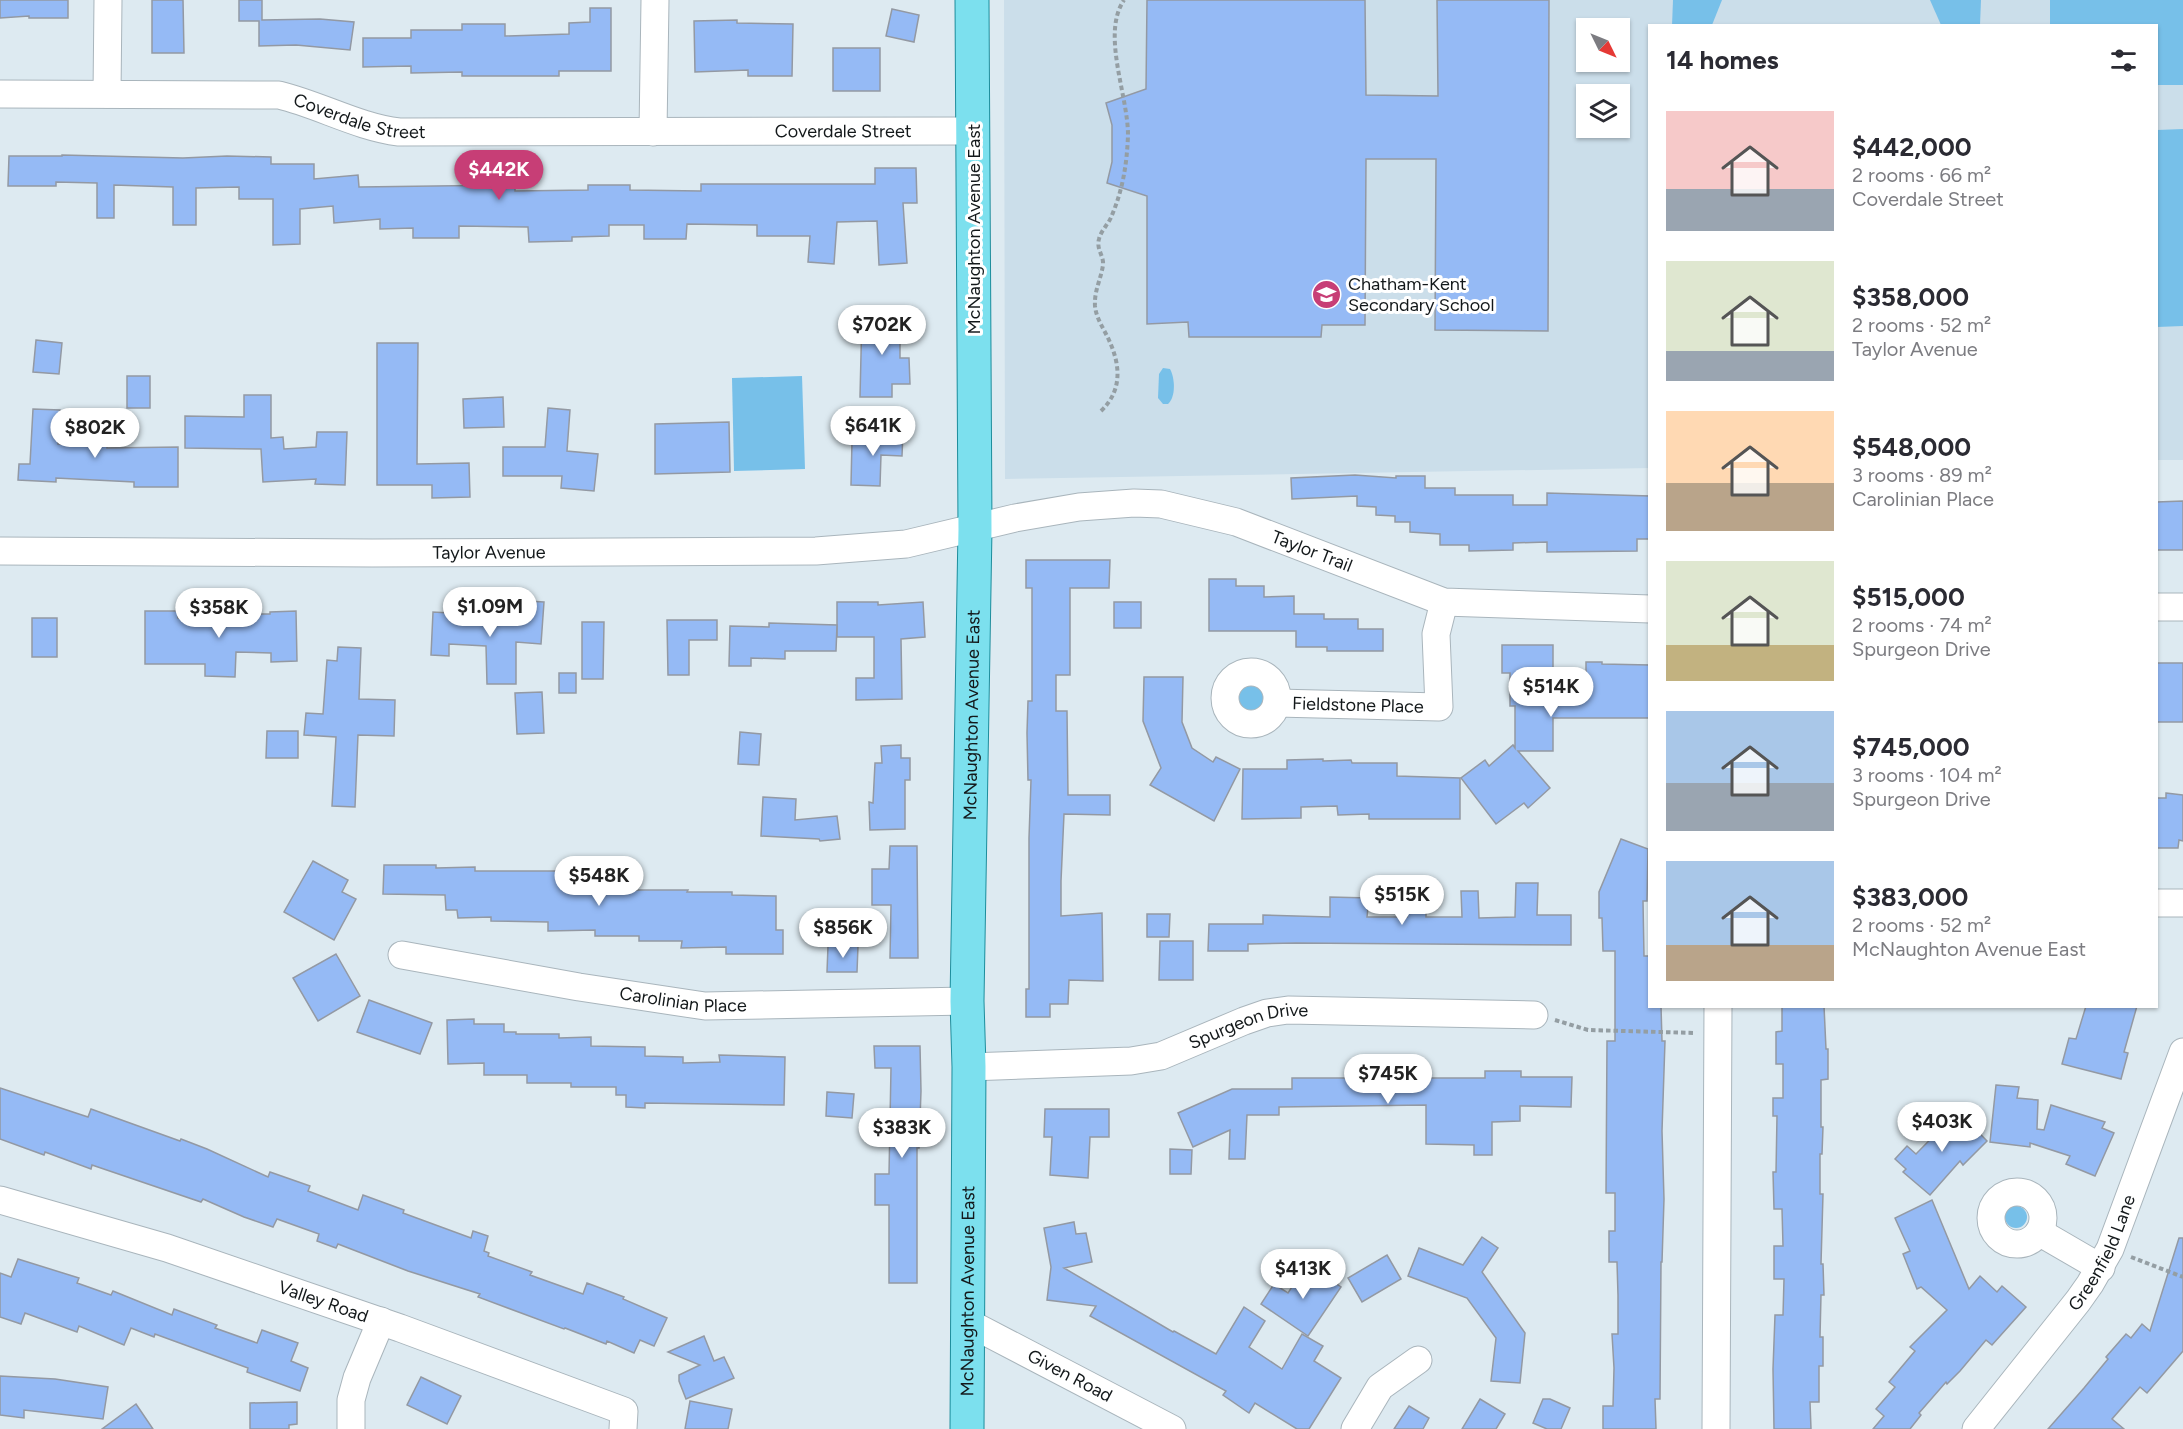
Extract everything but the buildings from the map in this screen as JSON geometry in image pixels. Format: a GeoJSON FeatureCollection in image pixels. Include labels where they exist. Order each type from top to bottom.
{"type":"FeatureCollection","features":[{"type":"Feature","properties":{"kind":"main road","name":"McNaughton Avenue East"},"geometry":{"type":"LineString","coordinates":[[967,1429],[969,1067],[967,1001],[975,529],[972,0]]}},
{"type":"Feature","properties":{"kind":"street"},"geometry":{"type":"LineString","coordinates":[[107,94],[108,0]]}},
{"type":"Feature","properties":{"kind":"street"},"geometry":{"type":"LineString","coordinates":[[652,132],[655,0]]}},
{"type":"Feature","properties":{"kind":"street","name":"Coverdale Street"},"geometry":{"type":"LineString","coordinates":[[0,94],[279,95],[297,99],[378,128],[399,132],[973,131]]}},
{"type":"Feature","properties":{"kind":"street","name":"Taylor Trail"},"geometry":{"type":"LineString","coordinates":[[975,529],[1015,518],[1079,507],[1134,503],[1161,504],[1236,522],[1444,602],[1648,609]]}},
{"type":"Feature","properties":{"kind":"street","name":"Taylor Avenue"},"geometry":{"type":"LineString","coordinates":[[0,551],[372,553],[816,551],[906,544],[975,529]]}},
{"type":"Feature","properties":{"kind":"street","name":"Fieldstone Place"},"geometry":{"type":"LineString","coordinates":[[1277,703],[1439,707],[1437,634],[1444,602]]}},
{"type":"Feature","properties":{"kind":"street"},"geometry":{"type":"LineString","coordinates":[[2158,607],[2183,607]]}},
{"type":"Feature","properties":{"kind":"street"},"geometry":{"type":"LineString","coordinates":[[2158,903],[2183,903]]}},
{"type":"Feature","properties":{"kind":"street","name":"Carolinian Place"},"geometry":{"type":"LineString","coordinates":[[402,955],[579,987],[705,1006],[967,1001]]}},
{"type":"Feature","properties":{"kind":"street"},"geometry":{"type":"LineString","coordinates":[[1716,1429],[1718,1008]]}},
{"type":"Feature","properties":{"kind":"street","name":"Spurgeon Drive"},"geometry":{"type":"LineString","coordinates":[[969,1067],[1131,1061],[1161,1056],[1244,1021],[1267,1013],[1288,1010],[1534,1015]]}},
{"type":"Feature","properties":{"kind":"street","name":"Greenfield Lane"},"geometry":{"type":"LineString","coordinates":[[1976,1429],[2078,1301],[2106,1258],[2183,1052]]}},
{"type":"Feature","properties":{"kind":"street","name":"Valley Road"},"geometry":{"type":"LineString","coordinates":[[0,1200],[167,1248],[381,1321],[624,1411],[623,1429]]}},
{"type":"Feature","properties":{"kind":"street"},"geometry":{"type":"LineString","coordinates":[[2039,1232],[2106,1258]]}},
{"type":"Feature","properties":{"kind":"street"},"geometry":{"type":"LineString","coordinates":[[351,1429],[351,1400],[357,1378],[381,1321]]}},
{"type":"Feature","properties":{"kind":"street","name":"Given Road"},"geometry":{"type":"LineString","coordinates":[[967,1322],[1172,1429]]}},
{"type":"Feature","properties":{"kind":"street"},"geometry":{"type":"LineString","coordinates":[[1355,1429],[1380,1387],[1418,1360]]}},
{"type":"Feature","properties":{"kind":"path"},"geometry":{"type":"LineString","coordinates":[[1101,411],[1113,397],[1118,380],[1117,359],[1097,315],[1095,296],[1103,265],[1098,243],[1102,230],[1110,220],[1121,194],[1126,157],[1128,133],[1125,102],[1115,47],[1115,17],[1124,0]]}},
{"type":"Feature","properties":{"kind":"path"},"geometry":{"type":"LineString","coordinates":[[1534,1015],[1588,1030],[1718,1033]]}},
{"type":"Feature","properties":{"kind":"path"},"geometry":{"type":"LineString","coordinates":[[2106,1258],[2183,1277]]}},
{"type":"Feature","properties":{"kind":"shaded area","name":"Chatham-Kent Secondary School"},"geometry":{"type":"Polygon","coordinates":[[[1004,0],[2183,0],[2183,460],[2158,460],[2158,24],[1648,24],[1648,468],[1005,479],[1004,0]]]}},
{"type":"Feature","properties":{"kind":"shaded area"},"geometry":{"type":"Polygon","coordinates":[[[1673,0],[1722,0],[1712,24],[1672,24],[1673,0]]]}},
{"type":"Feature","properties":{"kind":"shaded area"},"geometry":{"type":"Polygon","coordinates":[[[1930,0],[1981,0],[1980,24],[1941,24],[1930,0]]]}},
{"type":"Feature","properties":{"kind":"shaded area"},"geometry":{"type":"Polygon","coordinates":[[[2050,0],[2183,0],[2183,85],[2158,85],[2158,24],[2050,24],[2050,0]]]}},
{"type":"Feature","properties":{"kind":"shaded area"},"geometry":{"type":"Polygon","coordinates":[[[2183,129],[2183,326],[2158,327],[2158,130],[2183,129]]]}},
{"type":"Feature","properties":{"kind":"shaded area"},"geometry":{"type":"Polygon","coordinates":[[[1163,368],[1170,369],[1174,382],[1171,401],[1168,404],[1163,404],[1158,398],[1159,374],[1163,368]]]}},
{"type":"Feature","properties":{"kind":"shaded area"},"geometry":{"type":"Polygon","coordinates":[[[802,376],[805,469],[734,471],[732,378],[802,376]]]}},
{"type":"Feature","properties":{"kind":"shaded area"},"geometry":{"type":"Polygon","coordinates":[[[1251,686],[1259,690],[1263,698],[1259,706],[1251,710],[1243,706],[1239,698],[1243,690],[1251,686]]]}},
{"type":"Feature","properties":{"kind":"shaded area"},"geometry":{"type":"Polygon","coordinates":[[[2016,1206],[2024,1209],[2027,1217],[2024,1225],[2016,1228],[2008,1225],[2005,1217],[2008,1209],[2016,1206]]]}},
{"type":"Feature","properties":{"kind":"place","name":"Chatham-Kent Secondary School"},"geometry":{"type":"Point","coordinates":[1327,294]}}]}
